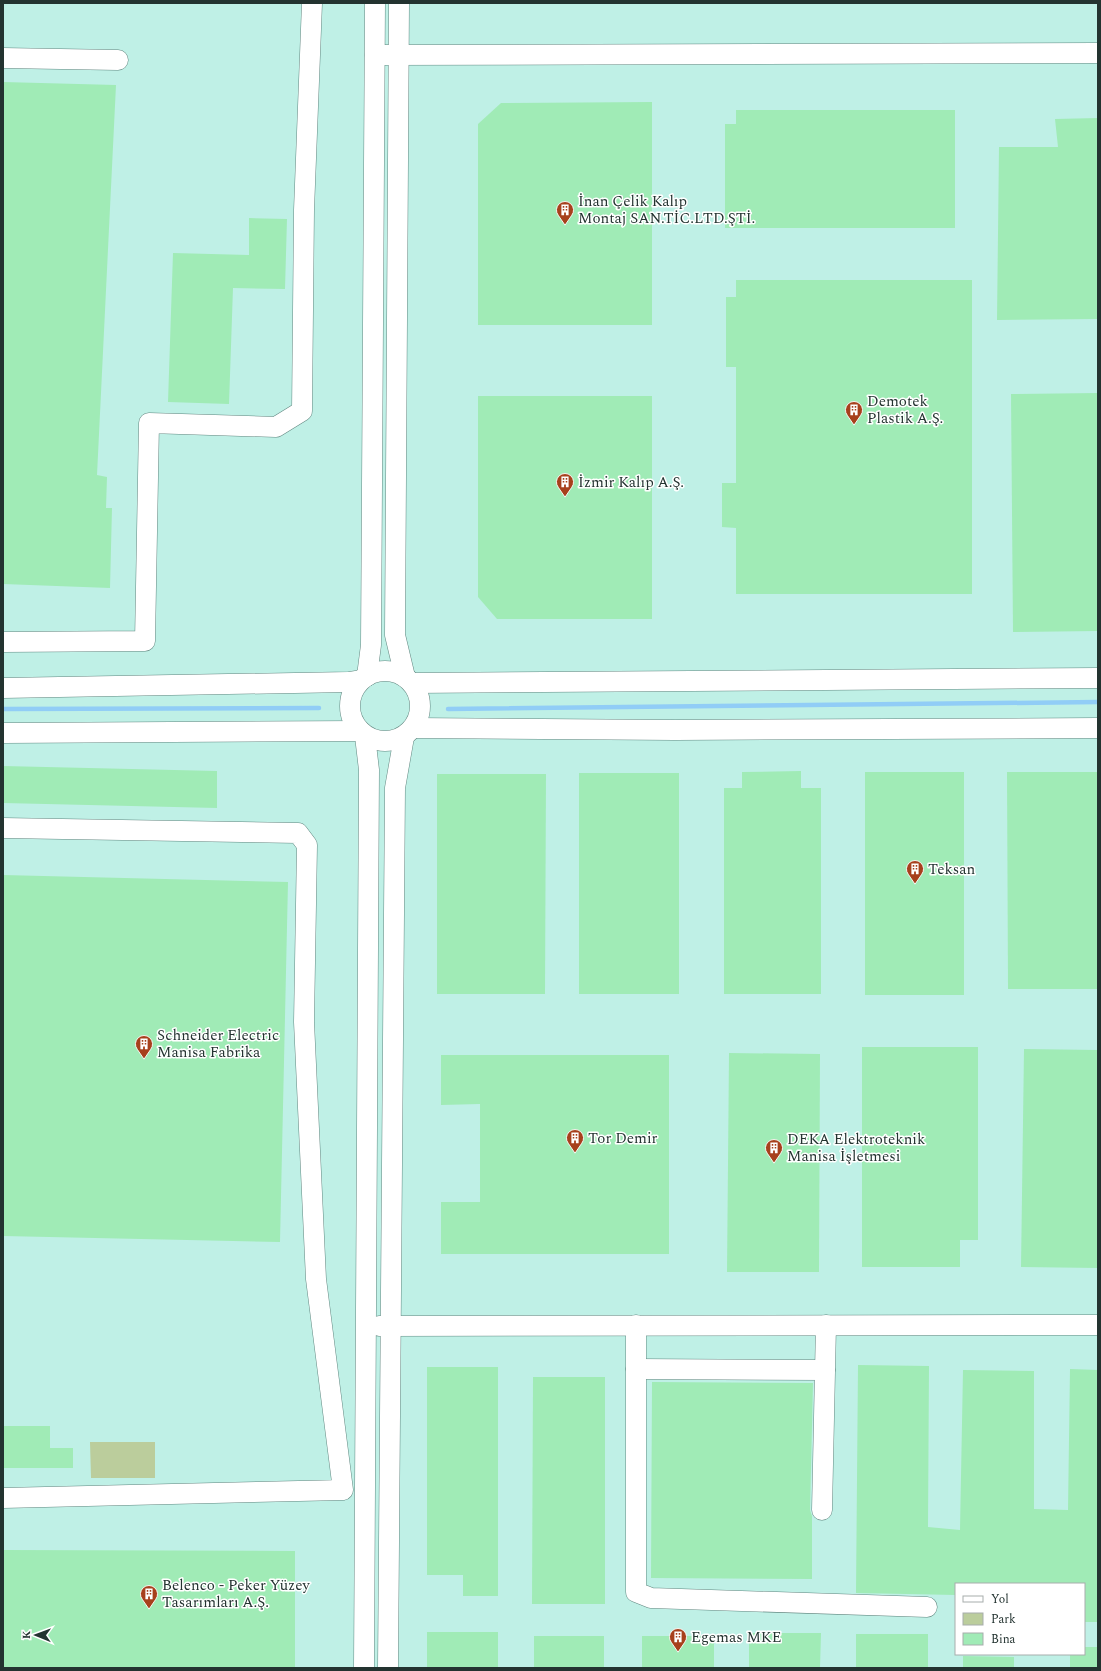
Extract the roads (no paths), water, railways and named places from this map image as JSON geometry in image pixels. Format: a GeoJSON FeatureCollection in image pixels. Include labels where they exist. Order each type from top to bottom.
{"type":"FeatureCollection","features":[{"type":"Feature","properties":{"kind":"street"},"geometry":{"type":"LineString","coordinates":[[3,642],[145,641],[149,423],[276,427],[302,412],[304,210],[312,3]]}},
{"type":"Feature","properties":{"kind":"street"},"geometry":{"type":"LineString","coordinates":[[375,3],[371,645],[364,678],[354,690],[350,701],[350,713],[354,724],[362,733],[382,742],[393,741],[409,732],[1098,728]]}},
{"type":"Feature","properties":{"kind":"street"},"geometry":{"type":"LineString","coordinates":[[388,1668],[395,788],[409,732],[419,717],[420,705],[418,694],[409,680],[395,636],[399,3]]}},
{"type":"Feature","properties":{"kind":"street"},"geometry":{"type":"LineString","coordinates":[[375,55],[1098,52]]}},
{"type":"Feature","properties":{"kind":"street"},"geometry":{"type":"LineString","coordinates":[[3,58],[118,60]]}},
{"type":"Feature","properties":{"kind":"street"},"geometry":{"type":"LineString","coordinates":[[3,688],[341,682],[364,678],[381,671],[392,672],[409,680],[1098,678]]}},
{"type":"Feature","properties":{"kind":"street"},"geometry":{"type":"LineString","coordinates":[[3,733],[362,733]]}},
{"type":"Feature","properties":{"kind":"street"},"geometry":{"type":"LineString","coordinates":[[362,733],[369,770],[364,1668]]}},
{"type":"Feature","properties":{"kind":"street"},"geometry":{"type":"LineString","coordinates":[[3,828],[298,834],[307,844],[304,1022],[316,1279],[343,1490]]}},
{"type":"Feature","properties":{"kind":"street"},"geometry":{"type":"LineString","coordinates":[[636,1325],[636,1592],[651,1598],[927,1607]]}},
{"type":"Feature","properties":{"kind":"street"},"geometry":{"type":"LineString","coordinates":[[822,1510],[826,1325]]}},
{"type":"Feature","properties":{"kind":"street"},"geometry":{"type":"LineString","coordinates":[[367,1326],[1098,1325]]}},
{"type":"Feature","properties":{"kind":"street"},"geometry":{"type":"LineString","coordinates":[[636,1369],[825,1370]]}},
{"type":"Feature","properties":{"kind":"street"},"geometry":{"type":"LineString","coordinates":[[4,1497],[365,1490]]}},
{"type":"Feature","properties":{"kind":"waterway"},"geometry":{"type":"LineString","coordinates":[[448,709],[1098,702]]}},
{"type":"Feature","properties":{"kind":"waterway"},"geometry":{"type":"LineString","coordinates":[[3,709],[319,708]]}},
{"type":"Feature","properties":{"kind":"place","name":"İnan Çelik Kalıp Montaj SAN.TİC.LTD.ŞTİ."},"geometry":{"type":"Point","coordinates":[565,225]}},
{"type":"Feature","properties":{"kind":"place","name":"Demotek Plastik A.Ş."},"geometry":{"type":"Point","coordinates":[854,425]}},
{"type":"Feature","properties":{"kind":"place","name":"İzmir Kalıp A.Ş."},"geometry":{"type":"Point","coordinates":[565,497]}},
{"type":"Feature","properties":{"kind":"place","name":"Teksan"},"geometry":{"type":"Point","coordinates":[915,884]}},
{"type":"Feature","properties":{"kind":"place","name":"Schneider Electric Manisa Fabrika"},"geometry":{"type":"Point","coordinates":[144,1059]}},
{"type":"Feature","properties":{"kind":"place","name":"Tor Demir"},"geometry":{"type":"Point","coordinates":[575,1153]}},
{"type":"Feature","properties":{"kind":"place","name":"DEKA Elektroteknik Manisa İşletmesi"},"geometry":{"type":"Point","coordinates":[774,1163]}},
{"type":"Feature","properties":{"kind":"place","name":"Belenco - Peker Yüzey Tasarımları A.Ş."},"geometry":{"type":"Point","coordinates":[149,1609]}},
{"type":"Feature","properties":{"kind":"place","name":"Egemas MKE"},"geometry":{"type":"Point","coordinates":[678,1652]}}]}
